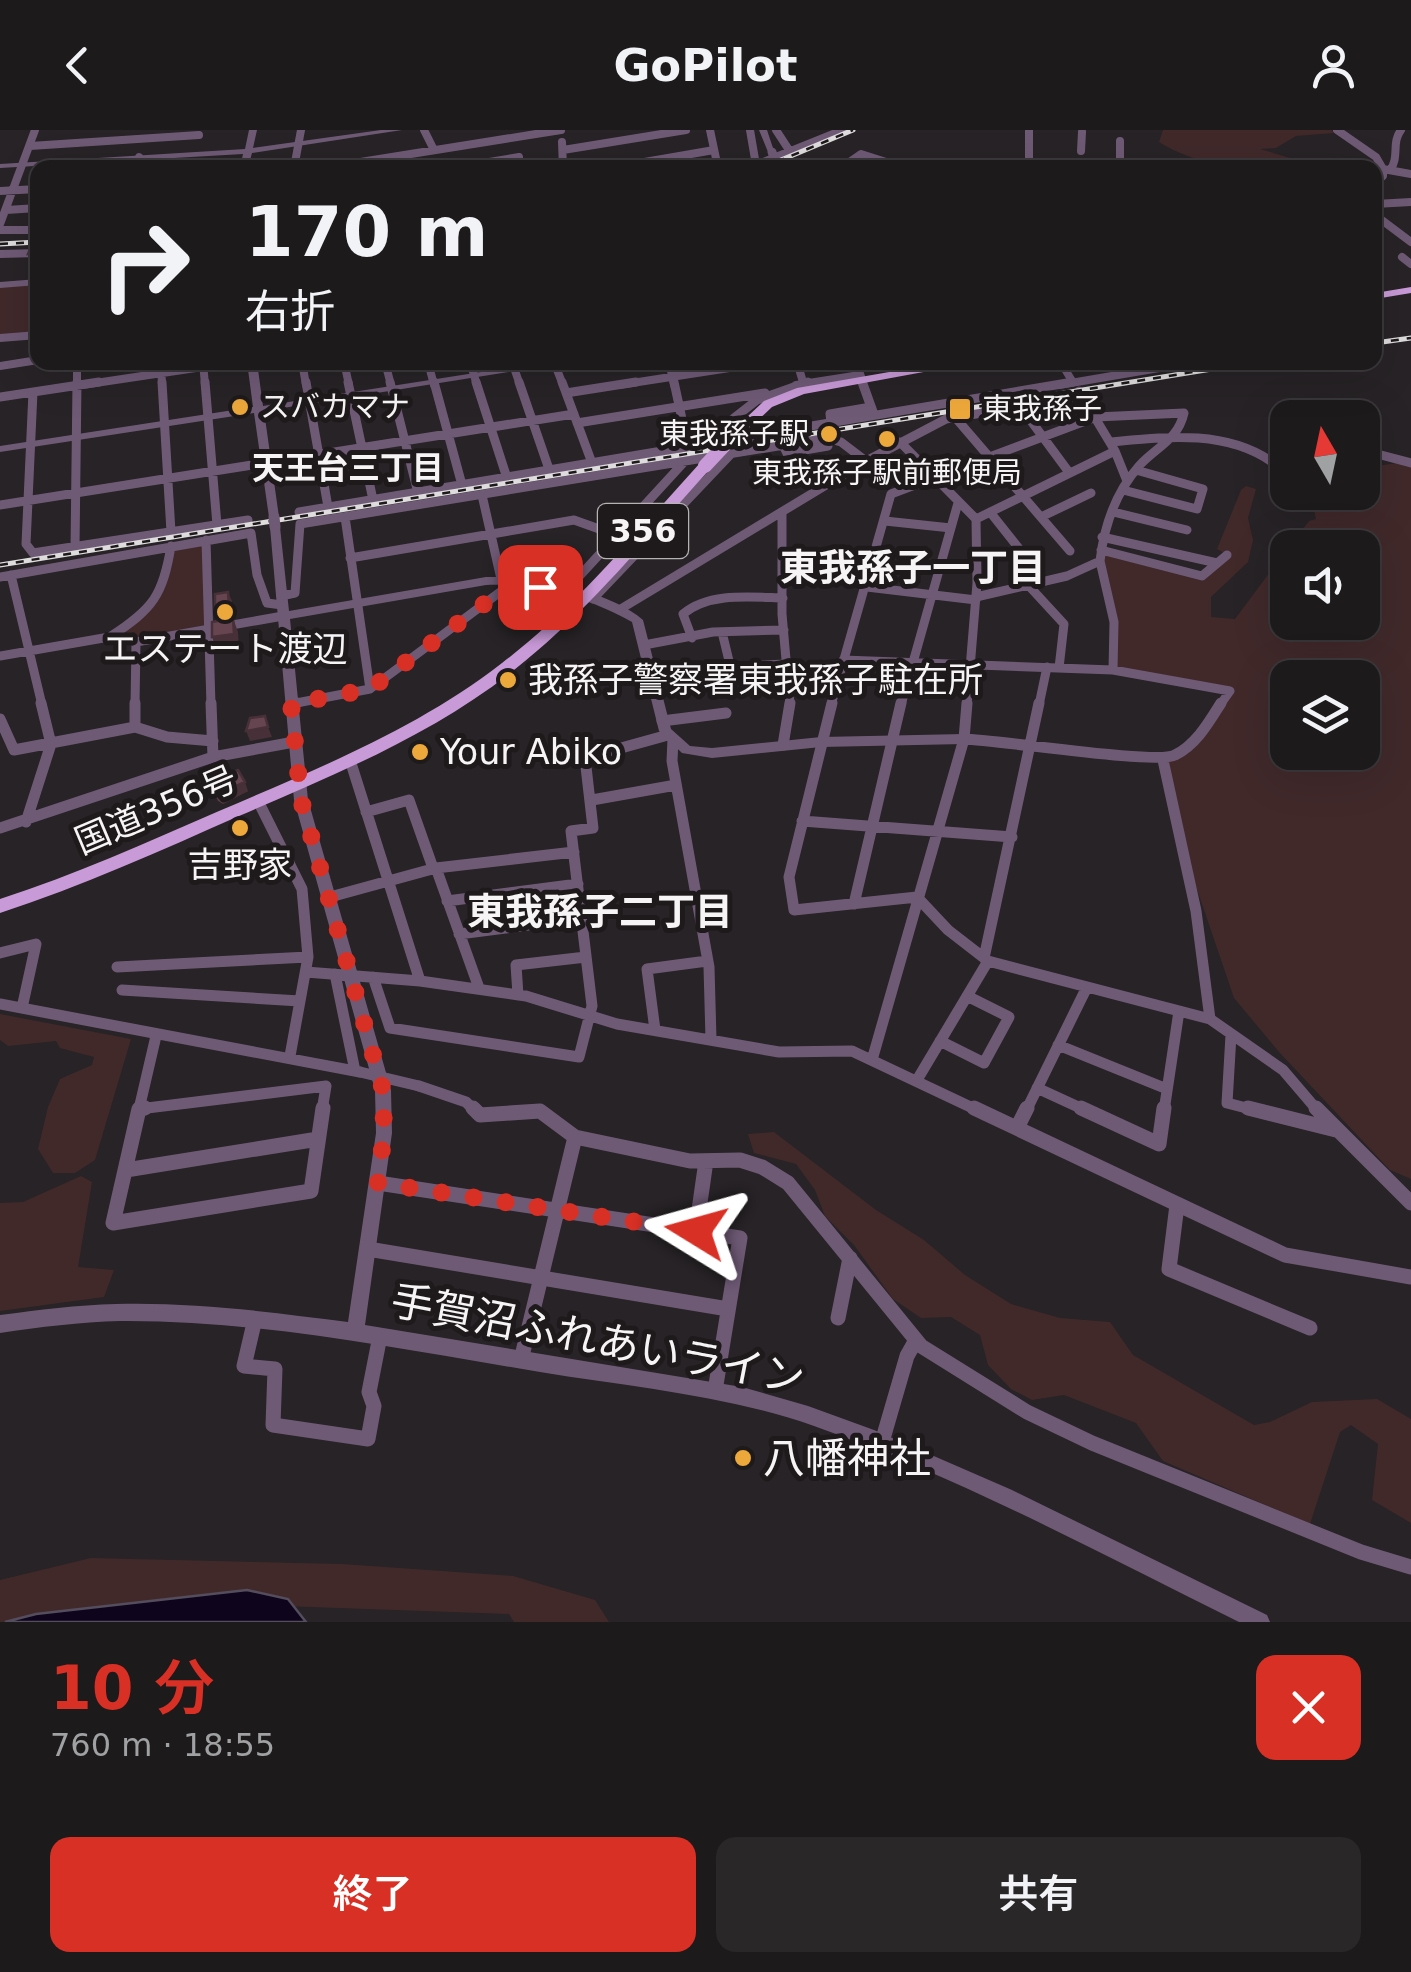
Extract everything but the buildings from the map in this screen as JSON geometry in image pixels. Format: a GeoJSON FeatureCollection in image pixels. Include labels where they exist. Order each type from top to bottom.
{"type":"FeatureCollection","features":[{"type":"Feature","properties":{"kind":"highway"},"geometry":{"type":"LineString","coordinates":[[1382,295],[1411,290]]}},
{"type":"Feature","properties":{"kind":"highway","name":"国道356号"},"geometry":{"type":"LineString","coordinates":[[0,906],[89,874],[407,732],[480,687],[526,652],[758,411],[778,399],[900,370]]}},
{"type":"Feature","properties":{"kind":"street"},"geometry":{"type":"LineString","coordinates":[[30,229],[0,227],[36,130]]}},
{"type":"Feature","properties":{"kind":"street"},"geometry":{"type":"LineString","coordinates":[[246,160],[254,130]]}},
{"type":"Feature","properties":{"kind":"street"},"geometry":{"type":"LineString","coordinates":[[295,160],[301,130]]}},
{"type":"Feature","properties":{"kind":"street"},"geometry":{"type":"LineString","coordinates":[[151,160],[398,130]]}},
{"type":"Feature","properties":{"kind":"street"},"geometry":{"type":"LineString","coordinates":[[424,130],[434,150]]}},
{"type":"Feature","properties":{"kind":"street"},"geometry":{"type":"LineString","coordinates":[[395,160],[561,130],[563,160]]}},
{"type":"Feature","properties":{"kind":"street"},"geometry":{"type":"LineString","coordinates":[[562,150],[686,130]]}},
{"type":"Feature","properties":{"kind":"street"},"geometry":{"type":"LineString","coordinates":[[710,130],[716,160]]}},
{"type":"Feature","properties":{"kind":"street"},"geometry":{"type":"LineString","coordinates":[[750,130],[752,160]]}},
{"type":"Feature","properties":{"kind":"street"},"geometry":{"type":"LineString","coordinates":[[763,130],[775,160]]}},
{"type":"Feature","properties":{"kind":"street"},"geometry":{"type":"LineString","coordinates":[[776,130],[791,153]]}},
{"type":"Feature","properties":{"kind":"street"},"geometry":{"type":"LineString","coordinates":[[817,130],[823,140]]}},
{"type":"Feature","properties":{"kind":"street"},"geometry":{"type":"LineString","coordinates":[[770,160],[843,130]]}},
{"type":"Feature","properties":{"kind":"street"},"geometry":{"type":"LineString","coordinates":[[1029,130],[1029,160]]}},
{"type":"Feature","properties":{"kind":"street"},"geometry":{"type":"LineString","coordinates":[[1337,130],[1378,160]]}},
{"type":"Feature","properties":{"kind":"street"},"geometry":{"type":"LineString","coordinates":[[1382,177],[1396,162],[1395,138],[1401,130]]}},
{"type":"Feature","properties":{"kind":"street"},"geometry":{"type":"LineString","coordinates":[[1081,151],[1082,132]]}},
{"type":"Feature","properties":{"kind":"street"},"geometry":{"type":"LineString","coordinates":[[30,146],[200,133],[191,160]]}},
{"type":"Feature","properties":{"kind":"street"},"geometry":{"type":"LineString","coordinates":[[518,137],[518,160]]}},
{"type":"Feature","properties":{"kind":"street"},"geometry":{"type":"LineString","coordinates":[[1120,141],[1120,160]]}},
{"type":"Feature","properties":{"kind":"street"},"geometry":{"type":"LineString","coordinates":[[656,160],[714,150]]}},
{"type":"Feature","properties":{"kind":"street"},"geometry":{"type":"LineString","coordinates":[[852,160],[860,154],[879,160]]}},
{"type":"Feature","properties":{"kind":"street"},"geometry":{"type":"LineString","coordinates":[[500,160],[518,157]]}},
{"type":"Feature","properties":{"kind":"street"},"geometry":{"type":"LineString","coordinates":[[0,166],[30,164]]}},
{"type":"Feature","properties":{"kind":"street"},"geometry":{"type":"LineString","coordinates":[[1382,165],[1386,170],[1411,174]]}},
{"type":"Feature","properties":{"kind":"street"},"geometry":{"type":"LineString","coordinates":[[0,191],[30,189]]}},
{"type":"Feature","properties":{"kind":"street"},"geometry":{"type":"LineString","coordinates":[[1382,204],[1411,202]]}},
{"type":"Feature","properties":{"kind":"street"},"geometry":{"type":"LineString","coordinates":[[6,210],[30,208]]}},
{"type":"Feature","properties":{"kind":"street"},"geometry":{"type":"LineString","coordinates":[[1382,220],[1411,242]]}},
{"type":"Feature","properties":{"kind":"street"},"geometry":{"type":"LineString","coordinates":[[0,254],[30,253]]}},
{"type":"Feature","properties":{"kind":"street"},"geometry":{"type":"LineString","coordinates":[[1402,256],[1411,264]]}},
{"type":"Feature","properties":{"kind":"street"},"geometry":{"type":"LineString","coordinates":[[0,285],[30,283]]}},
{"type":"Feature","properties":{"kind":"street"},"geometry":{"type":"LineString","coordinates":[[0,338],[30,336]]}},
{"type":"Feature","properties":{"kind":"street"},"geometry":{"type":"LineString","coordinates":[[0,366],[30,361]]}},
{"type":"Feature","properties":{"kind":"street"},"geometry":{"type":"LineString","coordinates":[[75,548],[77,370]]}},
{"type":"Feature","properties":{"kind":"street"},"geometry":{"type":"LineString","coordinates":[[0,397],[152,370]]}},
{"type":"Feature","properties":{"kind":"street"},"geometry":{"type":"LineString","coordinates":[[162,370],[170,532]]}},
{"type":"Feature","properties":{"kind":"street"},"geometry":{"type":"LineString","coordinates":[[203,370],[217,526]]}},
{"type":"Feature","properties":{"kind":"street"},"geometry":{"type":"LineString","coordinates":[[253,370],[274,522],[298,782],[330,897],[357,1072]]}},
{"type":"Feature","properties":{"kind":"street"},"geometry":{"type":"LineString","coordinates":[[304,370],[328,507]]}},
{"type":"Feature","properties":{"kind":"street"},"geometry":{"type":"LineString","coordinates":[[346,370],[373,500]]}},
{"type":"Feature","properties":{"kind":"street"},"geometry":{"type":"LineString","coordinates":[[387,370],[418,492]]}},
{"type":"Feature","properties":{"kind":"street"},"geometry":{"type":"LineString","coordinates":[[430,370],[462,485]]}},
{"type":"Feature","properties":{"kind":"street"},"geometry":{"type":"LineString","coordinates":[[473,370],[507,478]]}},
{"type":"Feature","properties":{"kind":"street"},"geometry":{"type":"LineString","coordinates":[[0,449],[475,377],[499,370]]}},
{"type":"Feature","properties":{"kind":"street"},"geometry":{"type":"LineString","coordinates":[[514,370],[550,472]]}},
{"type":"Feature","properties":{"kind":"street"},"geometry":{"type":"LineString","coordinates":[[560,370],[592,463]]}},
{"type":"Feature","properties":{"kind":"street"},"geometry":{"type":"LineString","coordinates":[[670,370],[688,447]]}},
{"type":"Feature","properties":{"kind":"street"},"geometry":{"type":"LineString","coordinates":[[566,394],[717,370]]}},
{"type":"Feature","properties":{"kind":"street"},"geometry":{"type":"LineString","coordinates":[[799,370],[803,382]]}},
{"type":"Feature","properties":{"kind":"street"},"geometry":{"type":"LineString","coordinates":[[858,370],[873,411]]}},
{"type":"Feature","properties":{"kind":"street"},"geometry":{"type":"LineString","coordinates":[[1065,370],[1112,446],[1125,486]]}},
{"type":"Feature","properties":{"kind":"street"},"geometry":{"type":"LineString","coordinates":[[299,512],[550,472],[831,422],[873,411],[1148,370]]}},
{"type":"Feature","properties":{"kind":"street"},"geometry":{"type":"LineString","coordinates":[[0,506],[532,420],[678,406],[765,393],[803,382],[861,378]]}},
{"type":"Feature","properties":{"kind":"street"},"geometry":{"type":"LineString","coordinates":[[33,392],[26,544],[33,553],[248,520]]}},
{"type":"Feature","properties":{"kind":"street"},"geometry":{"type":"LineString","coordinates":[[702,443],[736,410],[765,393]]}},
{"type":"Feature","properties":{"kind":"street"},"geometry":{"type":"LineString","coordinates":[[619,610],[820,488],[954,416],[1082,396]]}},
{"type":"Feature","properties":{"kind":"street"},"geometry":{"type":"LineString","coordinates":[[1020,406],[1068,470]]}},
{"type":"Feature","properties":{"kind":"street"},"geometry":{"type":"LineString","coordinates":[[917,896],[794,910],[788,877],[843,660],[891,494],[1096,417],[1184,413],[1174,436],[1136,470],[1125,486],[1102,537],[1100,556],[1114,622],[1114,670]]}},
{"type":"Feature","properties":{"kind":"street"},"geometry":{"type":"LineString","coordinates":[[954,416],[1070,552]]}},
{"type":"Feature","properties":{"kind":"street"},"geometry":{"type":"LineString","coordinates":[[976,519],[1112,446],[1174,436],[1238,446],[1270,460]]}},
{"type":"Feature","properties":{"kind":"street"},"geometry":{"type":"LineString","coordinates":[[0,656],[109,637],[136,642],[208,630],[282,606],[296,593],[300,524],[732,453],[785,449],[827,438],[866,462]]}},
{"type":"Feature","properties":{"kind":"street"},"geometry":{"type":"LineString","coordinates":[[872,1060],[964,739],[976,598],[976,519],[900,442]]}},
{"type":"Feature","properties":{"kind":"street"},"geometry":{"type":"LineString","coordinates":[[785,449],[798,474],[820,488]]}},
{"type":"Feature","properties":{"kind":"street"},"geometry":{"type":"LineString","coordinates":[[580,596],[732,453]]}},
{"type":"Feature","properties":{"kind":"street"},"geometry":{"type":"LineString","coordinates":[[1380,454],[1411,462]]}},
{"type":"Feature","properties":{"kind":"street"},"geometry":{"type":"LineString","coordinates":[[580,596],[616,535],[685,461]]}},
{"type":"Feature","properties":{"kind":"street"},"geometry":{"type":"LineString","coordinates":[[1125,486],[1197,509],[1204,489],[1136,470]]}},
{"type":"Feature","properties":{"kind":"street"},"geometry":{"type":"LineString","coordinates":[[1041,517],[1091,493]]}},
{"type":"Feature","properties":{"kind":"street"},"geometry":{"type":"LineString","coordinates":[[482,494],[491,535],[508,580]]}},
{"type":"Feature","properties":{"kind":"street"},"geometry":{"type":"LineString","coordinates":[[854,904],[891,740],[958,503]]}},
{"type":"Feature","properties":{"kind":"street"},"geometry":{"type":"LineString","coordinates":[[782,512],[790,708],[782,745]]}},
{"type":"Feature","properties":{"kind":"street"},"geometry":{"type":"LineString","coordinates":[[990,512],[1036,570],[1017,575]]}},
{"type":"Feature","properties":{"kind":"street"},"geometry":{"type":"LineString","coordinates":[[1113,512],[1187,530]]}},
{"type":"Feature","properties":{"kind":"street"},"geometry":{"type":"LineString","coordinates":[[344,517],[370,689]]}},
{"type":"Feature","properties":{"kind":"street"},"geometry":{"type":"LineString","coordinates":[[350,558],[574,520],[616,535]]}},
{"type":"Feature","properties":{"kind":"street"},"geometry":{"type":"LineString","coordinates":[[885,521],[951,528]]}},
{"type":"Feature","properties":{"kind":"street"},"geometry":{"type":"LineString","coordinates":[[26,822],[50,744],[6,576],[252,533],[257,575],[267,603],[282,606],[357,603],[508,580],[580,596],[637,620],[662,722],[671,737],[707,961],[711,1039]]}},
{"type":"Feature","properties":{"kind":"street"},"geometry":{"type":"LineString","coordinates":[[1102,537],[1218,563]]}},
{"type":"Feature","properties":{"kind":"street"},"geometry":{"type":"LineString","coordinates":[[206,540],[213,757]]}},
{"type":"Feature","properties":{"kind":"street"},"geometry":{"type":"LineString","coordinates":[[109,637],[148,613],[165,587],[171,546]]}},
{"type":"Feature","properties":{"kind":"street"},"geometry":{"type":"LineString","coordinates":[[867,587],[976,598],[1029,586],[1100,556],[1202,576],[1227,555]]}},
{"type":"Feature","properties":{"kind":"street"},"geometry":{"type":"LineString","coordinates":[[291,704],[370,689],[508,580]]}},
{"type":"Feature","properties":{"kind":"street"},"geometry":{"type":"LineString","coordinates":[[918,1080],[986,959],[1064,624],[1029,586]]}},
{"type":"Feature","properties":{"kind":"street"},"geometry":{"type":"LineString","coordinates":[[692,638],[683,614],[696,604],[752,596],[784,598]]}},
{"type":"Feature","properties":{"kind":"street"},"geometry":{"type":"LineString","coordinates":[[644,644],[722,632],[784,630]]}},
{"type":"Feature","properties":{"kind":"street"},"geometry":{"type":"LineString","coordinates":[[722,632],[730,665]]}},
{"type":"Feature","properties":{"kind":"street"},"geometry":{"type":"LineString","coordinates":[[136,642],[136,727]]}},
{"type":"Feature","properties":{"kind":"street"},"geometry":{"type":"LineString","coordinates":[[373,977],[390,1028],[579,1056],[591,1016],[571,832],[593,828],[585,758],[671,737],[700,753],[821,742],[964,739],[1163,760],[1188,748],[1230,691],[1114,670],[843,660]]}},
{"type":"Feature","properties":{"kind":"street"},"geometry":{"type":"LineString","coordinates":[[652,677],[713,672],[730,665],[786,664]]}},
{"type":"Feature","properties":{"kind":"street"},"geometry":{"type":"LineString","coordinates":[[662,722],[726,713]]}},
{"type":"Feature","properties":{"kind":"street"},"geometry":{"type":"LineString","coordinates":[[0,719],[14,750],[136,727],[173,738],[213,741]]}},
{"type":"Feature","properties":{"kind":"street"},"geometry":{"type":"LineString","coordinates":[[0,828],[213,757],[294,742]]}},
{"type":"Feature","properties":{"kind":"street"},"geometry":{"type":"LineString","coordinates":[[350,760],[420,981]]}},
{"type":"Feature","properties":{"kind":"street"},"geometry":{"type":"LineString","coordinates":[[1163,760],[1196,911],[1210,1019]]}},
{"type":"Feature","properties":{"kind":"street"},"geometry":{"type":"LineString","coordinates":[[592,800],[676,785]]}},
{"type":"Feature","properties":{"kind":"street"},"geometry":{"type":"LineString","coordinates":[[366,812],[409,800],[478,988]]}},
{"type":"Feature","properties":{"kind":"street"},"geometry":{"type":"LineString","coordinates":[[258,801],[302,889],[307,964],[290,1056]]}},
{"type":"Feature","properties":{"kind":"street"},"geometry":{"type":"LineString","coordinates":[[802,821],[1012,837]]}},
{"type":"Feature","properties":{"kind":"street"},"geometry":{"type":"LineString","coordinates":[[330,897],[434,868],[574,852]]}},
{"type":"Feature","properties":{"kind":"street"},"geometry":{"type":"LineString","coordinates":[[447,900],[578,884]]}},
{"type":"Feature","properties":{"kind":"street"},"geometry":{"type":"LineString","coordinates":[[917,896],[948,930],[986,959],[1210,1019],[1282,1070],[1336,1130],[1411,1202]]}},
{"type":"Feature","properties":{"kind":"street"},"geometry":{"type":"LineString","coordinates":[[459,934],[582,918]]}},
{"type":"Feature","properties":{"kind":"street"},"geometry":{"type":"LineString","coordinates":[[0,953],[36,944],[22,1008]]}},
{"type":"Feature","properties":{"kind":"street"},"geometry":{"type":"LineString","coordinates":[[518,994],[516,965],[586,957]]}},
{"type":"Feature","properties":{"kind":"street"},"geometry":{"type":"LineString","coordinates":[[655,1030],[647,969],[707,961]]}},
{"type":"Feature","properties":{"kind":"street"},"geometry":{"type":"LineString","coordinates":[[117,968],[307,964],[343,974],[518,994],[655,1030],[792,1053],[852,1051],[1285,1254],[1337,1267],[1411,1278]]}},
{"type":"Feature","properties":{"kind":"street"},"geometry":{"type":"LineString","coordinates":[[343,974],[383,1090],[384,1132],[378,1183],[354,1332]]}},
{"type":"Feature","properties":{"kind":"street"},"geometry":{"type":"LineString","coordinates":[[1017,1128],[1088,987]]}},
{"type":"Feature","properties":{"kind":"street"},"geometry":{"type":"LineString","coordinates":[[122,990],[300,1001]]}},
{"type":"Feature","properties":{"kind":"street"},"geometry":{"type":"LineString","coordinates":[[940,1041],[984,1062],[1008,1017],[967,996]]}},
{"type":"Feature","properties":{"kind":"street"},"geometry":{"type":"LineString","coordinates":[[0,1004],[156,1036],[290,1056],[419,1086],[466,1102],[480,1114],[540,1112],[575,1137],[706,1161],[734,1159],[779,1176],[916,1340],[1027,1412],[1092,1443],[1362,1552],[1411,1567]]}},
{"type":"Feature","properties":{"kind":"street"},"geometry":{"type":"LineString","coordinates":[[1036,1088],[1159,1144],[1178,1011]]}},
{"type":"Feature","properties":{"kind":"street"},"geometry":{"type":"LineString","coordinates":[[1231,1034],[1228,1102],[1336,1130]]}},
{"type":"Feature","properties":{"kind":"street"},"geometry":{"type":"LineString","coordinates":[[139,1109],[326,1086],[311,1190],[114,1223],[139,1109],[156,1036]]}},
{"type":"Feature","properties":{"kind":"street"},"geometry":{"type":"LineString","coordinates":[[1058,1045],[1167,1090]]}},
{"type":"Feature","properties":{"kind":"street"},"geometry":{"type":"LineString","coordinates":[[521,1360],[575,1137]]}},
{"type":"Feature","properties":{"kind":"street"},"geometry":{"type":"LineString","coordinates":[[126,1170],[318,1138]]}},
{"type":"Feature","properties":{"kind":"street"},"geometry":{"type":"LineString","coordinates":[[696,1231],[706,1161]]}},
{"type":"Feature","properties":{"kind":"street"},"geometry":{"type":"LineString","coordinates":[[378,1183],[740,1238],[715,1391]]}},
{"type":"Feature","properties":{"kind":"street"},"geometry":{"type":"LineString","coordinates":[[1177,1205],[1169,1269],[1310,1328]]}},
{"type":"Feature","properties":{"kind":"street"},"geometry":{"type":"LineString","coordinates":[[368,1249],[728,1308]]}},
{"type":"Feature","properties":{"kind":"street"},"geometry":{"type":"LineString","coordinates":[[838,1318],[850,1258]]}},
{"type":"Feature","properties":{"kind":"street","name":"手賀沼ふれあいライン"},"geometry":{"type":"LineString","coordinates":[[0,1324],[52,1315],[149,1309],[256,1319],[715,1391],[800,1411],[882,1442],[1260,1622]]}},
{"type":"Feature","properties":{"kind":"street"},"geometry":{"type":"LineString","coordinates":[[256,1319],[244,1366],[275,1370],[273,1425],[368,1439],[374,1406],[369,1392],[380,1336]]}},
{"type":"Feature","properties":{"kind":"street"},"geometry":{"type":"LineString","coordinates":[[882,1442],[907,1356],[916,1340]]}},
{"type":"Feature","properties":{"kind":"shaded area"},"geometry":{"type":"Polygon","coordinates":[[[1163,130],[1334,133],[1296,136],[1276,148],[1260,149],[1297,160],[1202,160],[1159,142],[1163,130]]]}},
{"type":"Feature","properties":{"kind":"shaded area"},"geometry":{"type":"Polygon","coordinates":[[[30,285],[30,334],[0,336],[0,287],[30,285]]]}},
{"type":"Feature","properties":{"kind":"shaded area"},"geometry":{"type":"Polygon","coordinates":[[[1411,461],[1411,1179],[1390,1170],[1234,998],[1185,854],[1163,760],[1188,748],[1230,691],[1113,670],[1114,622],[1101,550],[1202,576],[1226,554],[1217,549],[1246,486],[1256,489],[1248,518],[1253,540],[1248,562],[1211,597],[1211,617],[1235,619],[1270,572],[1270,640],[1380,640],[1380,530],[1302,530],[1316,519],[1314,510],[1380,510],[1380,466],[1411,461]]]}},
{"type":"Feature","properties":{"kind":"shaded area"},"geometry":{"type":"Polygon","coordinates":[[[204,542],[206,628],[138,640],[117,634],[143,616],[158,599],[168,577],[173,547],[204,542]]]}},
{"type":"Feature","properties":{"kind":"shaded area"},"geometry":{"type":"Polygon","coordinates":[[[0,1014],[131,1039],[95,1160],[75,1173],[53,1173],[38,1149],[48,1107],[60,1079],[92,1065],[94,1057],[60,1048],[56,1041],[8,1046],[0,1040],[0,1014]]]}},
{"type":"Feature","properties":{"kind":"shaded area"},"geometry":{"type":"Polygon","coordinates":[[[774,1132],[876,1210],[924,1240],[965,1275],[1011,1304],[1060,1318],[1110,1322],[1133,1355],[1254,1425],[1270,1422],[1312,1402],[1377,1399],[1411,1419],[1411,1523],[1372,1500],[1378,1444],[1351,1425],[1340,1432],[1310,1524],[1163,1461],[1136,1423],[1064,1395],[1032,1400],[1011,1389],[988,1365],[980,1335],[951,1317],[921,1318],[893,1299],[854,1245],[825,1216],[815,1190],[796,1164],[754,1153],[748,1134],[774,1132]]]}},
{"type":"Feature","properties":{"kind":"shaded area"},"geometry":{"type":"Polygon","coordinates":[[[81,1176],[92,1182],[78,1267],[114,1270],[104,1297],[0,1311],[0,1203],[23,1202],[81,1176]]]}},
{"type":"Feature","properties":{"kind":"shaded area"},"geometry":{"type":"Polygon","coordinates":[[[91,1558],[342,1564],[513,1576],[595,1600],[609,1622],[514,1622],[509,1614],[222,1604],[109,1622],[0,1622],[0,1580],[91,1558]]]}},
{"type":"Feature","properties":{"kind":"shaded area"},"geometry":{"type":"Polygon","coordinates":[[[247,1590],[288,1599],[306,1622],[5,1622],[36,1614],[247,1590]]]}},
{"type":"Feature","properties":{"kind":"railway"},"geometry":{"type":"LineString","coordinates":[[781,160],[853,130]]}},
{"type":"Feature","properties":{"kind":"railway"},"geometry":{"type":"LineString","coordinates":[[0,244],[30,242]]}},
{"type":"Feature","properties":{"kind":"railway"},"geometry":{"type":"LineString","coordinates":[[1382,342],[1411,338]]}},
{"type":"Feature","properties":{"kind":"railway"},"geometry":{"type":"LineString","coordinates":[[0,565],[1206,370]]}},
{"type":"Feature","properties":{"kind":"place","name":"スバカマナ"},"geometry":{"type":"Point","coordinates":[240,407]}},
{"type":"Feature","properties":{"kind":"place","name":"東我孫子"},"geometry":{"type":"Point","coordinates":[960,409]}},
{"type":"Feature","properties":{"kind":"place","name":"東我孫子駅"},"geometry":{"type":"Point","coordinates":[829,434]}},
{"type":"Feature","properties":{"kind":"place","name":"東我孫子駅前郵便局"},"geometry":{"type":"Point","coordinates":[887,439]}},
{"type":"Feature","properties":{"kind":"place","name":"エステート渡辺"},"geometry":{"type":"Point","coordinates":[225,612]}},
{"type":"Feature","properties":{"kind":"place","name":"我孫子警察署東我孫子駐在所"},"geometry":{"type":"Point","coordinates":[508,680]}},
{"type":"Feature","properties":{"kind":"place","name":"Your Abiko"},"geometry":{"type":"Point","coordinates":[420,752]}},
{"type":"Feature","properties":{"kind":"place","name":"吉野家"},"geometry":{"type":"Point","coordinates":[240,828]}},
{"type":"Feature","properties":{"kind":"place","name":"八幡神社"},"geometry":{"type":"Point","coordinates":[743,1458]}},
{"type":"Feature","properties":{"kind":"district","name":"天王台三丁目"},"geometry":{"type":"Point","coordinates":[348,468]}},
{"type":"Feature","properties":{"kind":"district","name":"東我孫子一丁目"},"geometry":{"type":"Point","coordinates":[913,568]}},
{"type":"Feature","properties":{"kind":"district","name":"東我孫子二丁目"},"geometry":{"type":"Point","coordinates":[600,912]}},
{"type":"Feature","properties":{"kind":"route"},"geometry":{"type":"LineString","coordinates":[[540,587],[515,581],[370,689],[291,704],[301,800],[383,1090],[384,1132],[378,1183],[696,1231]]}}]}
